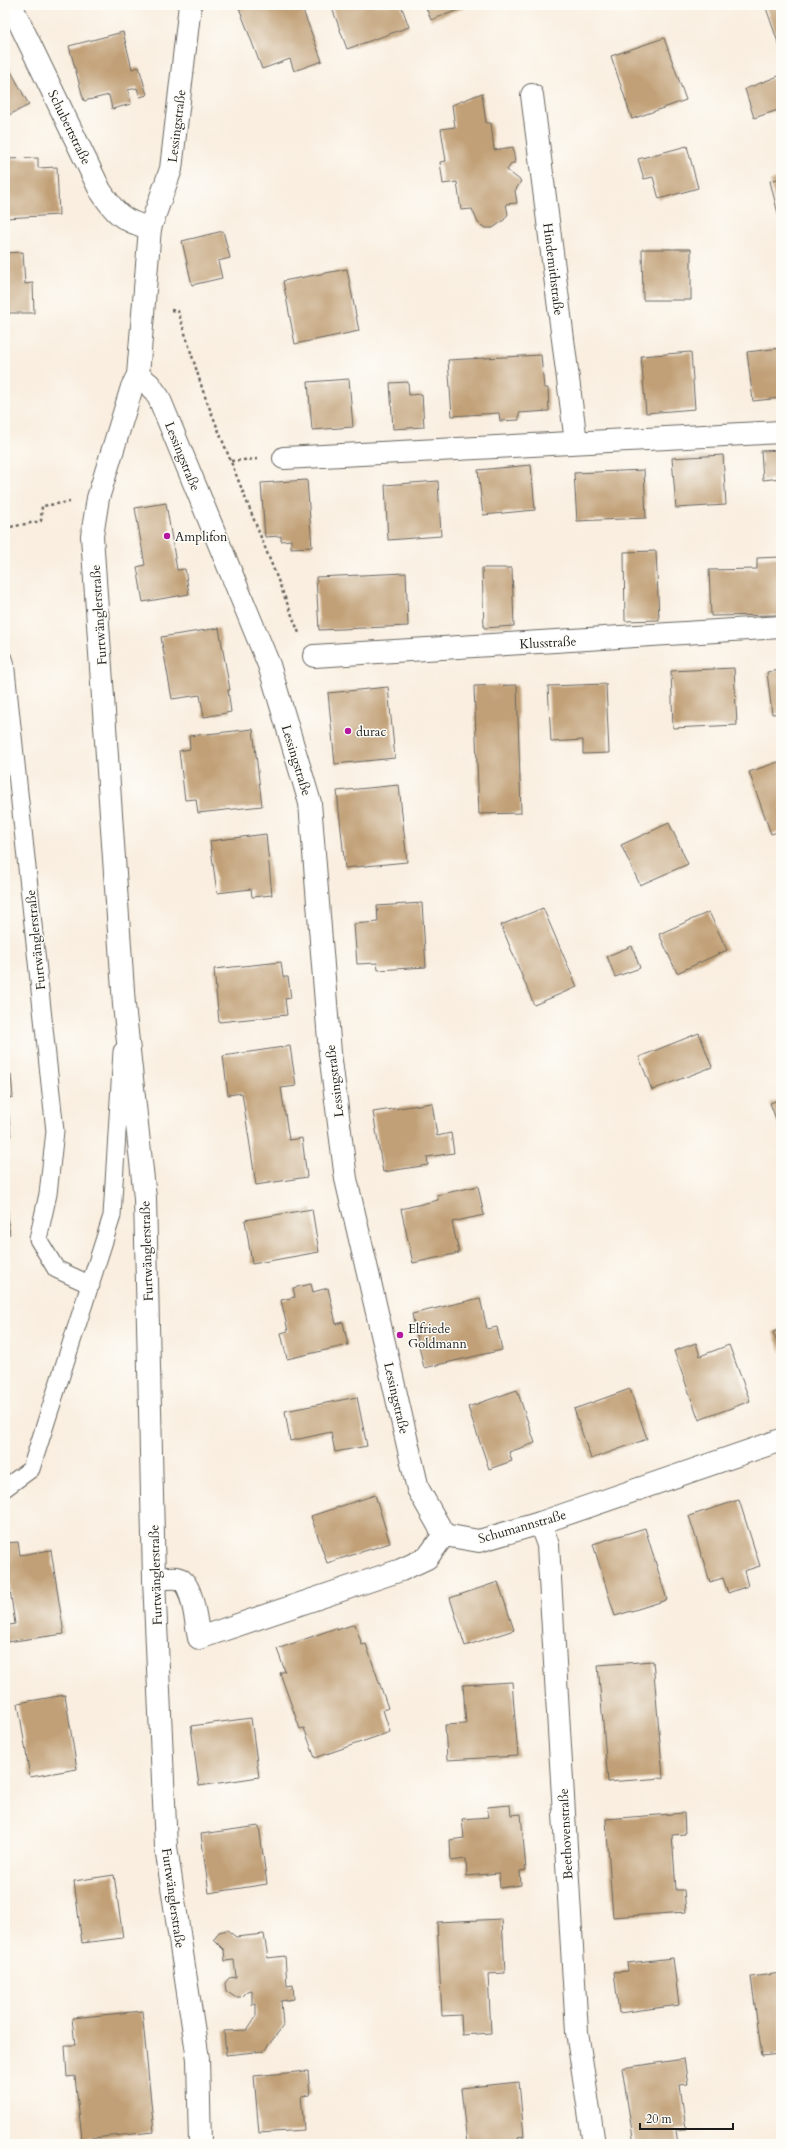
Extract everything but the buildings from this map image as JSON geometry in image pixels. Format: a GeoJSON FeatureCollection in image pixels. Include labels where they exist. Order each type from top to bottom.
{"type":"FeatureCollection","features":[{"type":"Feature","properties":{"kind":"street","name":"Schubertstraße"},"geometry":{"type":"LineString","coordinates":[[11,5],[100,190],[115,212],[134,224],[150,228]]}},
{"type":"Feature","properties":{"kind":"street","name":"Lessingstraße"},"geometry":{"type":"LineString","coordinates":[[190,5],[171,170],[150,228],[138,375],[149,384],[159,398],[263,650],[310,803],[330,1053],[346,1179],[418,1489],[444,1535]]}},
{"type":"Feature","properties":{"kind":"street","name":"Hindemithstraße"},"geometry":{"type":"LineString","coordinates":[[532,95],[576,442]]}},
{"type":"Feature","properties":{"kind":"street","name":"Furtwänglerstraße"},"geometry":{"type":"LineString","coordinates":[[138,375],[132,387],[98,498],[92,536],[124,1005],[144,1198],[154,1579],[166,1847],[198,2059],[200,2144]]}},
{"type":"Feature","properties":{"kind":"street"},"geometry":{"type":"LineString","coordinates":[[284,458],[781,432]]}},
{"type":"Feature","properties":{"kind":"street","name":"Klusstraße"},"geometry":{"type":"LineString","coordinates":[[314,656],[781,628]]}},
{"type":"Feature","properties":{"kind":"street","name":"Schumannstraße"},"geometry":{"type":"LineString","coordinates":[[444,1535],[479,1541],[540,1523],[781,1440]]}},
{"type":"Feature","properties":{"kind":"street","name":"Beethovenstraße"},"geometry":{"type":"LineString","coordinates":[[540,1523],[548,1545],[577,2032],[594,2144]]}},
{"type":"Feature","properties":{"kind":"street"},"geometry":{"type":"LineString","coordinates":[[154,1579],[177,1578],[185,1582],[190,1592],[199,1638],[401,1570],[427,1558],[444,1535]]}},
{"type":"Feature","properties":{"kind":"lane","name":"Furtwänglerstraße"},"geometry":{"type":"LineString","coordinates":[[5,661],[56,1131],[48,1194],[38,1239],[56,1269],[92,1285]]}},
{"type":"Feature","properties":{"kind":"lane","name":"Furtwänglerstraße"},"geometry":{"type":"LineString","coordinates":[[5,1488],[31,1469],[92,1285],[112,1216],[124,1005]]}},
{"type":"Feature","properties":{"kind":"path"},"geometry":{"type":"LineString","coordinates":[[143,306],[178,311],[204,394],[293,619],[304,644],[313,648],[314,656]]}},
{"type":"Feature","properties":{"kind":"path"},"geometry":{"type":"LineString","coordinates":[[5,528],[40,521],[42,506],[98,498]]}},
{"type":"Feature","properties":{"kind":"place","name":"Amplifon"},"geometry":{"type":"Point","coordinates":[167,536]}},
{"type":"Feature","properties":{"kind":"place","name":"durac"},"geometry":{"type":"Point","coordinates":[348,731]}},
{"type":"Feature","properties":{"kind":"place","name":"Elfriede Goldmann"},"geometry":{"type":"Point","coordinates":[400,1335]}}]}
